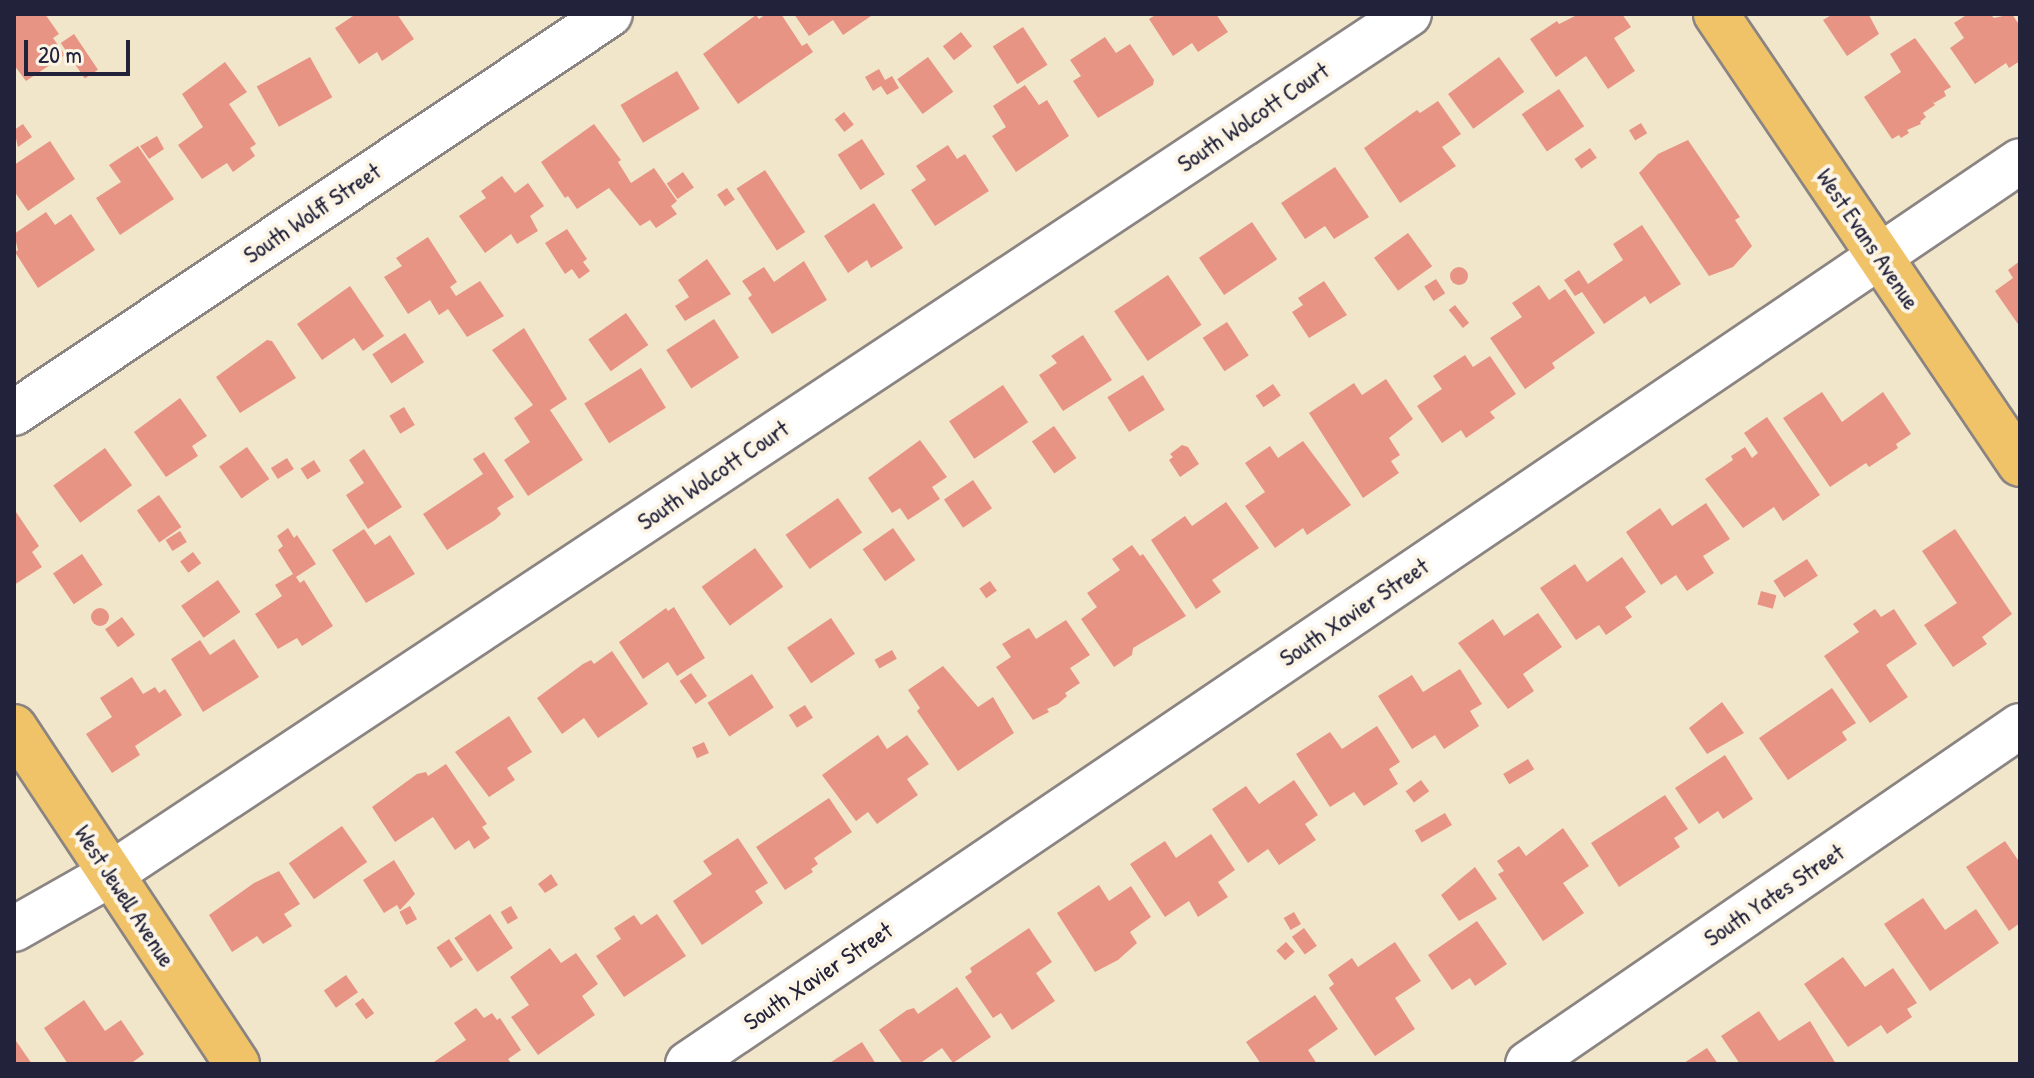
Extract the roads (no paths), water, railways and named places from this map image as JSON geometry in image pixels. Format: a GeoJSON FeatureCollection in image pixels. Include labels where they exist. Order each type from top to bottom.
{"type":"FeatureCollection","features":[{"type":"Feature","properties":{"kind":"main road","name":"West Evans Avenue"},"geometry":{"type":"LineString","coordinates":[[1716,14],[2020,464]]}},
{"type":"Feature","properties":{"kind":"main road","name":"West Jewell Avenue"},"geometry":{"type":"LineString","coordinates":[[14,727],[237,1064]]}},
{"type":"Feature","properties":{"kind":"street","name":"South Wolff Street"},"geometry":{"type":"LineString","coordinates":[[14,413],[610,14]]}},
{"type":"Feature","properties":{"kind":"street","name":"South Wolcott Court"},"geometry":{"type":"LineString","coordinates":[[14,929],[111,874],[1409,14]]}},
{"type":"Feature","properties":{"kind":"street","name":"South Xavier Street"},"geometry":{"type":"LineString","coordinates":[[688,1064],[2020,161]]}},
{"type":"Feature","properties":{"kind":"street","name":"South Yates Street"},"geometry":{"type":"LineString","coordinates":[[1528,1064],[2020,726]]}}]}
